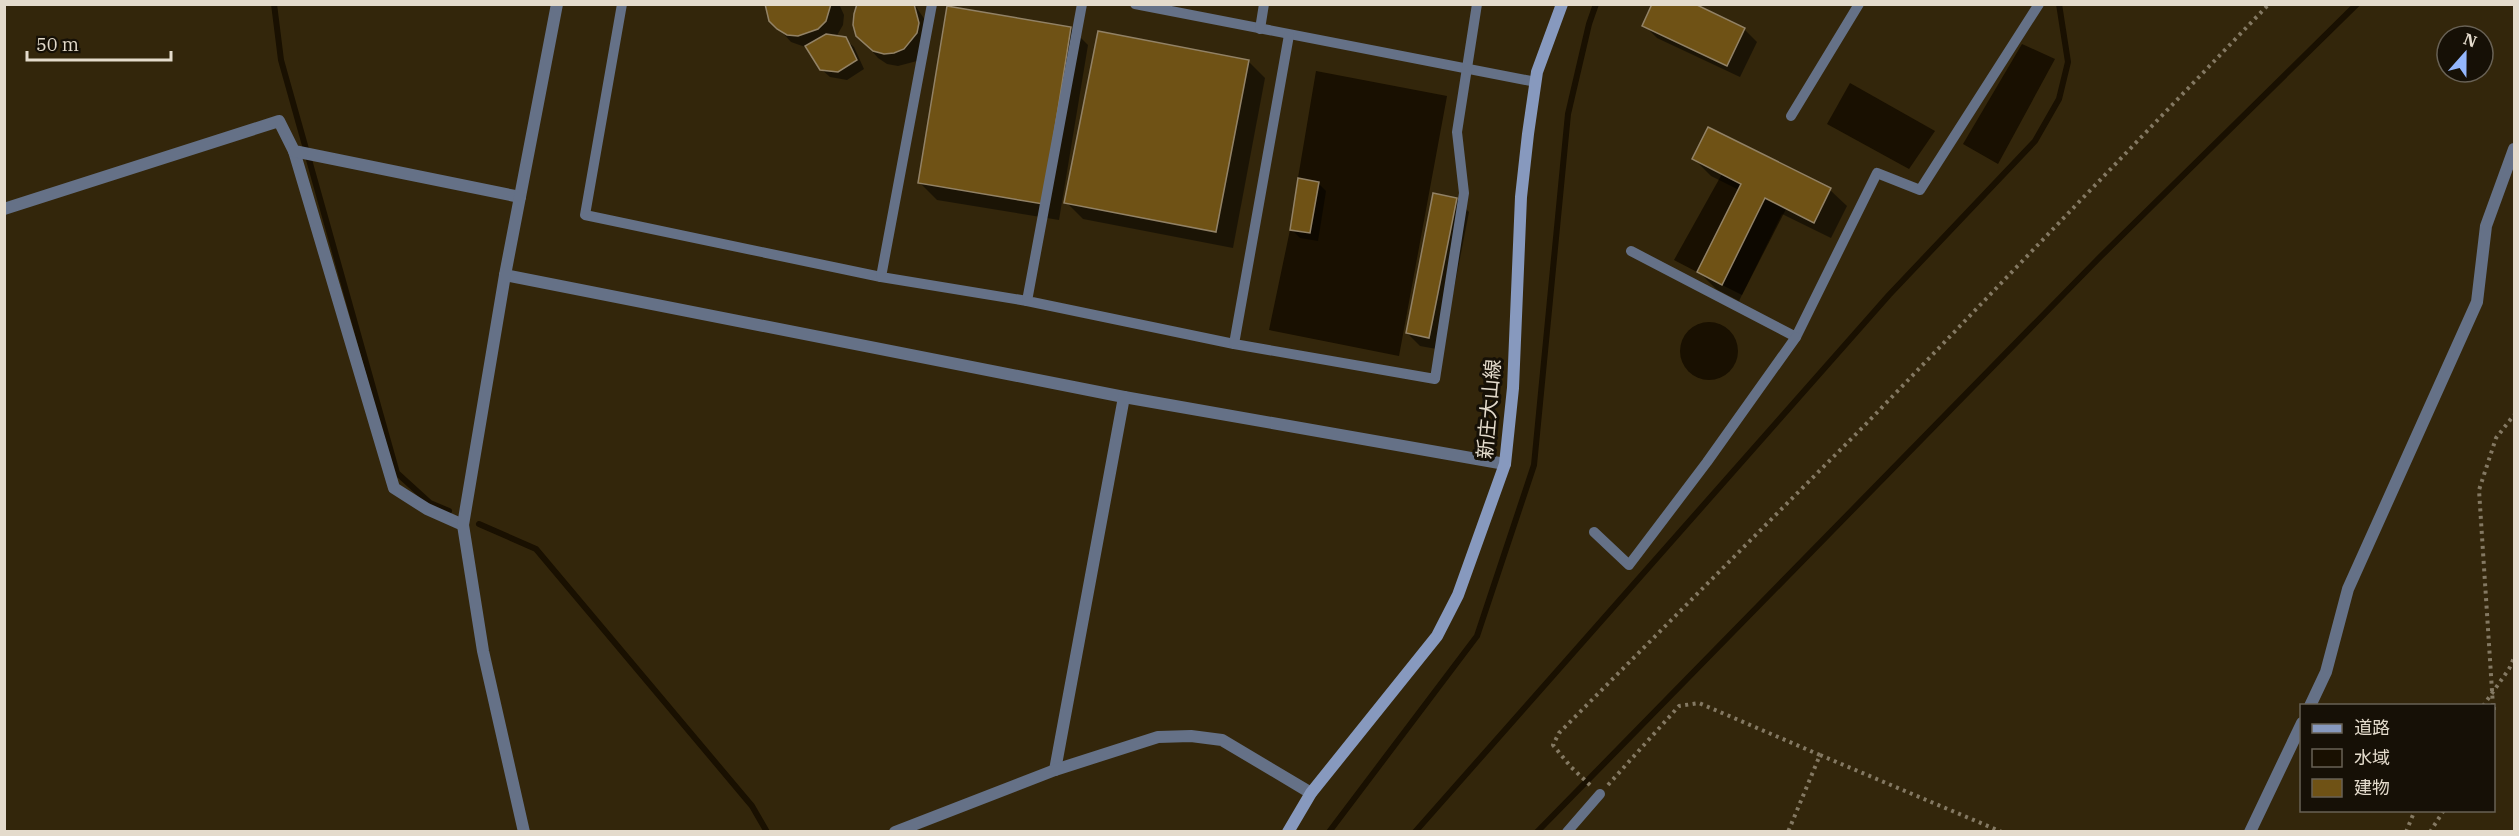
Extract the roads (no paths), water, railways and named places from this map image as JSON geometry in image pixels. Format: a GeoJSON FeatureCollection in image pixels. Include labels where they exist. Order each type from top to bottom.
{"type":"FeatureCollection","features":[{"type":"Feature","properties":{"kind":"main road","name":"新庄大山線"},"geometry":{"type":"LineString","coordinates":[[1288,831],[1311,793],[1437,636],[1458,595],[1505,464],[1513,388],[1521,197],[1536,82],[1552,27],[1562,4]]}},
{"type":"Feature","properties":{"kind":"street"},"geometry":{"type":"LineString","coordinates":[[524,831],[483,651],[463,525],[505,275],[557,4]]}},
{"type":"Feature","properties":{"kind":"street"},"geometry":{"type":"LineString","coordinates":[[4,209],[279,121],[297,152],[394,488],[427,509],[463,525]]}},
{"type":"Feature","properties":{"kind":"street"},"geometry":{"type":"LineString","coordinates":[[2310,704],[2326,672],[2348,589],[2477,302],[2486,226],[2514,148]]}},
{"type":"Feature","properties":{"kind":"street"},"geometry":{"type":"LineString","coordinates":[[297,152],[520,197]]}},
{"type":"Feature","properties":{"kind":"street"},"geometry":{"type":"LineString","coordinates":[[505,275],[1125,397],[1505,464]]}},
{"type":"Feature","properties":{"kind":"street"},"geometry":{"type":"LineString","coordinates":[[1055,770],[1125,397]]}},
{"type":"Feature","properties":{"kind":"street"},"geometry":{"type":"LineString","coordinates":[[2250,831],[2300,725]]}},
{"type":"Feature","properties":{"kind":"street"},"geometry":{"type":"LineString","coordinates":[[896,831],[1055,770],[1158,738],[1191,736],[1222,740],[1311,793]]}},
{"type":"Feature","properties":{"kind":"lane"},"geometry":{"type":"LineString","coordinates":[[622,4],[585,215],[881,277],[1028,301],[1234,344],[1435,380],[1464,193],[1457,132],[1477,4]]}},
{"type":"Feature","properties":{"kind":"lane"},"geometry":{"type":"LineString","coordinates":[[881,277],[932,4]]}},
{"type":"Feature","properties":{"kind":"lane"},"geometry":{"type":"LineString","coordinates":[[1028,301],[1082,4]]}},
{"type":"Feature","properties":{"kind":"lane"},"geometry":{"type":"LineString","coordinates":[[1134,4],[1536,82]]}},
{"type":"Feature","properties":{"kind":"lane"},"geometry":{"type":"LineString","coordinates":[[1260,29],[1264,4]]}},
{"type":"Feature","properties":{"kind":"lane"},"geometry":{"type":"LineString","coordinates":[[1791,116],[1858,4]]}},
{"type":"Feature","properties":{"kind":"lane"},"geometry":{"type":"LineString","coordinates":[[1594,532],[1629,565],[1707,462],[1796,337],[1877,173],[1920,190],[2040,4]]}},
{"type":"Feature","properties":{"kind":"lane"},"geometry":{"type":"LineString","coordinates":[[1234,344],[1289,35]]}},
{"type":"Feature","properties":{"kind":"lane"},"geometry":{"type":"LineString","coordinates":[[1631,251],[1796,337]]}},
{"type":"Feature","properties":{"kind":"lane"},"geometry":{"type":"LineString","coordinates":[[1567,831],[1600,794]]}},
{"type":"Feature","properties":{"kind":"water"},"geometry":{"type":"Polygon","coordinates":[[[2022,44],[2055,59],[1998,164],[1963,144],[2022,44]]]}},
{"type":"Feature","properties":{"kind":"water"},"geometry":{"type":"Polygon","coordinates":[[[1316,71],[1447,96],[1399,356],[1269,330],[1290,230],[1310,233],[1319,182],[1298,178],[1316,71]]]}},
{"type":"Feature","properties":{"kind":"water"},"geometry":{"type":"Polygon","coordinates":[[[1850,83],[1935,131],[1909,169],[1827,124],[1850,83]]]}},
{"type":"Feature","properties":{"kind":"water"},"geometry":{"type":"Polygon","coordinates":[[[1722,174],[1741,184],[1697,272],[1674,260],[1722,174]]]}},
{"type":"Feature","properties":{"kind":"water"},"geometry":{"type":"Polygon","coordinates":[[[1765,198],[1786,209],[1742,295],[1722,285],[1765,198]]]}},
{"type":"Feature","properties":{"kind":"water"},"geometry":{"type":"Polygon","coordinates":[[[1709,322],[1720,324],[1733,335],[1738,351],[1736,362],[1725,375],[1709,380],[1698,378],[1685,367],[1680,351],[1682,340],[1693,327],[1709,322]]]}},
{"type":"Feature","properties":{"kind":"waterway"},"geometry":{"type":"LineString","coordinates":[[274,4],[281,60],[397,473],[430,503],[449,511]]}},
{"type":"Feature","properties":{"kind":"waterway"},"geometry":{"type":"LineString","coordinates":[[1329,832],[1477,636],[1534,465],[1568,114],[1589,24],[1596,4]]}},
{"type":"Feature","properties":{"kind":"waterway"},"geometry":{"type":"LineString","coordinates":[[1415,832],[1889,295],[2035,141],[2059,99],[2068,62],[2059,4]]}},
{"type":"Feature","properties":{"kind":"waterway"},"geometry":{"type":"LineString","coordinates":[[1537,832],[2100,257],[2357,4]]}},
{"type":"Feature","properties":{"kind":"waterway"},"geometry":{"type":"LineString","coordinates":[[479,524],[536,549],[752,806],[767,832]]}}]}
